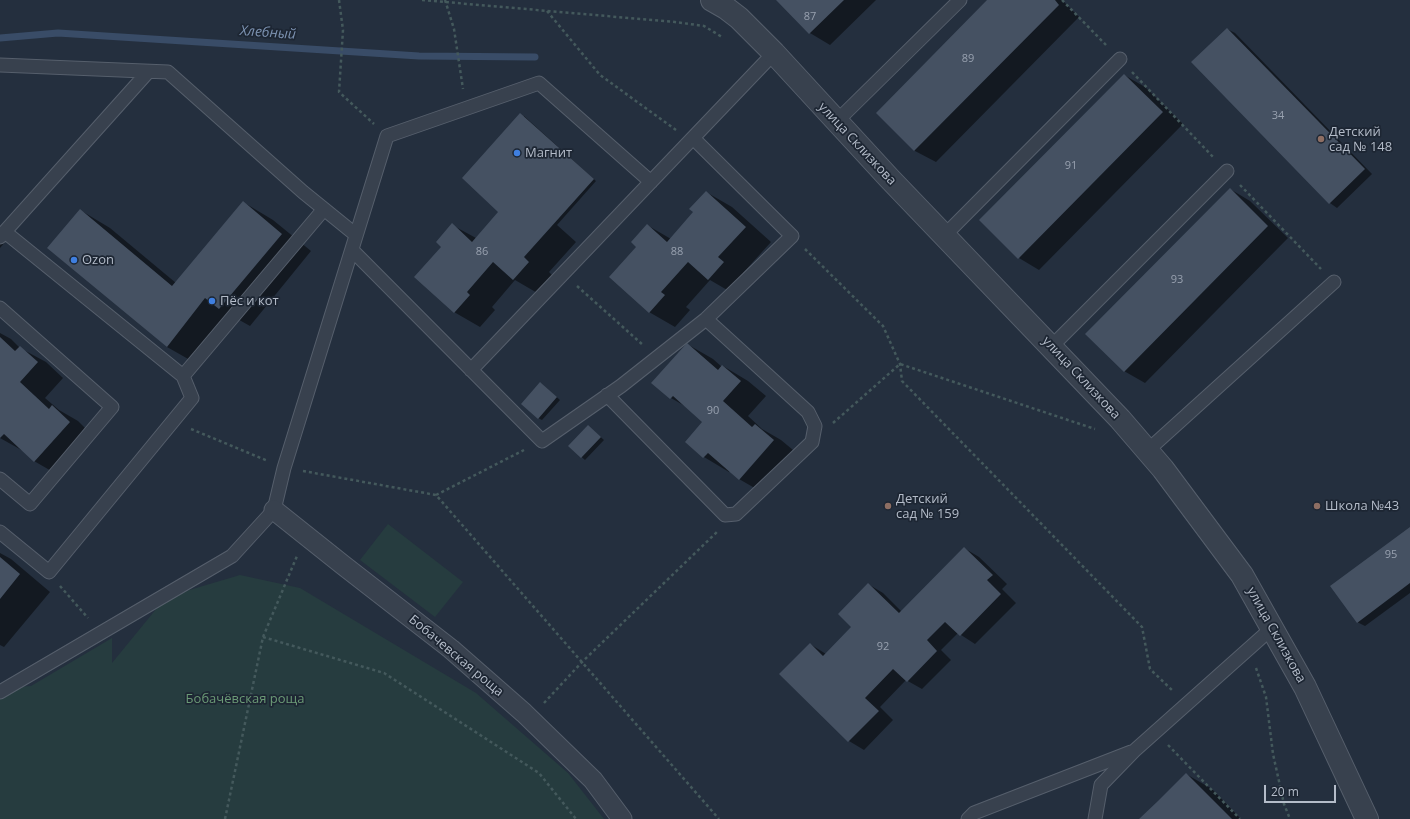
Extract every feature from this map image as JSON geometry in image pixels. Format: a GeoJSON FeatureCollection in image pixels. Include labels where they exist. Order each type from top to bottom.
{"type":"FeatureCollection","features":[{"type":"Feature","properties":{"kind":"street","name":"улица Склизкова"},"geometry":{"type":"LineString","coordinates":[[718,1],[739,18],[774,53],[836,122],[1051,346],[1147,451],[1242,575],[1305,687],[1367,819]]}},
{"type":"Feature","properties":{"kind":"street","name":"Бобачевская роща"},"geometry":{"type":"LineString","coordinates":[[274,510],[451,649],[530,718],[593,780],[622,819]]}},
{"type":"Feature","properties":{"kind":"lane"},"geometry":{"type":"LineString","coordinates":[[836,122],[960,0]]}},
{"type":"Feature","properties":{"kind":"lane"},"geometry":{"type":"LineString","coordinates":[[471,370],[774,53]]}},
{"type":"Feature","properties":{"kind":"lane"},"geometry":{"type":"LineString","coordinates":[[944,236],[1120,59]]}},
{"type":"Feature","properties":{"kind":"lane"},"geometry":{"type":"LineString","coordinates":[[0,65],[168,72],[303,192],[356,235]]}},
{"type":"Feature","properties":{"kind":"lane"},"geometry":{"type":"LineString","coordinates":[[0,532],[49,572],[192,398],[183,376],[2,235],[148,72]]}},
{"type":"Feature","properties":{"kind":"lane"},"geometry":{"type":"LineString","coordinates":[[0,692],[232,556],[274,510],[284,468],[387,136],[539,83],[651,182]]}},
{"type":"Feature","properties":{"kind":"lane"},"geometry":{"type":"LineString","coordinates":[[352,250],[542,441],[608,395],[706,319],[792,236],[692,139]]}},
{"type":"Feature","properties":{"kind":"lane"},"geometry":{"type":"LineString","coordinates":[[1051,346],[1227,171]]}},
{"type":"Feature","properties":{"kind":"lane"},"geometry":{"type":"LineString","coordinates":[[183,376],[324,209]]}},
{"type":"Feature","properties":{"kind":"lane"},"geometry":{"type":"LineString","coordinates":[[1147,451],[1334,282]]}},
{"type":"Feature","properties":{"kind":"lane"},"geometry":{"type":"LineString","coordinates":[[0,308],[112,407],[30,504],[0,479]]}},
{"type":"Feature","properties":{"kind":"lane"},"geometry":{"type":"LineString","coordinates":[[608,395],[725,515],[736,514],[812,442],[815,426],[808,412],[706,319]]}},
{"type":"Feature","properties":{"kind":"lane"},"geometry":{"type":"LineString","coordinates":[[1095,819],[1101,785],[1134,751],[1272,628]]}},
{"type":"Feature","properties":{"kind":"lane"},"geometry":{"type":"LineString","coordinates":[[968,819],[974,813],[1134,751]]}},
{"type":"Feature","properties":{"kind":"path"},"geometry":{"type":"LineString","coordinates":[[339,0],[343,30],[340,92],[387,136]]}},
{"type":"Feature","properties":{"kind":"path"},"geometry":{"type":"LineString","coordinates":[[422,0],[675,22],[704,26],[727,40]]}},
{"type":"Feature","properties":{"kind":"path"},"geometry":{"type":"LineString","coordinates":[[1062,0],[1334,282]]}},
{"type":"Feature","properties":{"kind":"path"},"geometry":{"type":"LineString","coordinates":[[445,1],[454,29],[460,72]]}},
{"type":"Feature","properties":{"kind":"path"},"geometry":{"type":"LineString","coordinates":[[547,11],[600,75],[692,139]]}},
{"type":"Feature","properties":{"kind":"path"},"geometry":{"type":"LineString","coordinates":[[792,236],[883,326],[900,364],[902,381],[1142,627],[1150,670],[1186,704]]}},
{"type":"Feature","properties":{"kind":"path"},"geometry":{"type":"LineString","coordinates":[[563,274],[657,358]]}},
{"type":"Feature","properties":{"kind":"path"},"geometry":{"type":"LineString","coordinates":[[812,442],[900,364]]}},
{"type":"Feature","properties":{"kind":"path"},"geometry":{"type":"LineString","coordinates":[[900,364],[1102,431]]}},
{"type":"Feature","properties":{"kind":"path"},"geometry":{"type":"LineString","coordinates":[[173,422],[284,468],[436,495],[542,441]]}},
{"type":"Feature","properties":{"kind":"path"},"geometry":{"type":"LineString","coordinates":[[436,495],[719,819]]}},
{"type":"Feature","properties":{"kind":"path"},"geometry":{"type":"LineString","coordinates":[[530,718],[582,662],[736,514]]}},
{"type":"Feature","properties":{"kind":"path"},"geometry":{"type":"LineString","coordinates":[[225,819],[263,637],[306,535]]}},
{"type":"Feature","properties":{"kind":"path"},"geometry":{"type":"LineString","coordinates":[[49,572],[100,633]]}},
{"type":"Feature","properties":{"kind":"path"},"geometry":{"type":"LineString","coordinates":[[263,637],[384,673],[539,773],[576,819]]}},
{"type":"Feature","properties":{"kind":"path"},"geometry":{"type":"LineString","coordinates":[[1248,649],[1266,697],[1275,761],[1284,804],[1290,819]]}},
{"type":"Feature","properties":{"kind":"path"},"geometry":{"type":"LineString","coordinates":[[1155,732],[1240,819]]}},
{"type":"Feature","properties":{"kind":"green space"},"geometry":{"type":"Polygon","coordinates":[[[388,524],[463,582],[435,617],[360,560],[388,524]]]}},
{"type":"Feature","properties":{"kind":"green space","name":"Бобачёвская роща"},"geometry":{"type":"Polygon","coordinates":[[[240,575],[300,588],[476,693],[568,773],[604,819],[0,819],[0,688],[31,686],[112,638],[112,663],[166,597],[240,575]]]}},
{"type":"Feature","properties":{"kind":"building"},"geometry":{"type":"Polygon","coordinates":[[[776,0],[844,0],[809,34],[776,0]]]}},
{"type":"Feature","properties":{"kind":"building"},"geometry":{"type":"Polygon","coordinates":[[[987,0],[1055,0],[1059,5],[914,151],[876,113],[987,0]]]}},
{"type":"Feature","properties":{"kind":"building"},"geometry":{"type":"Polygon","coordinates":[[[1227,28],[1365,169],[1329,204],[1191,62],[1227,28]]]}},
{"type":"Feature","properties":{"kind":"building"},"geometry":{"type":"Polygon","coordinates":[[[1124,74],[1163,112],[1018,259],[979,220],[1124,74]]]}},
{"type":"Feature","properties":{"kind":"building"},"geometry":{"type":"Polygon","coordinates":[[[520,113],[594,179],[524,257],[529,262],[513,280],[493,262],[467,292],[470,295],[454,313],[414,277],[441,247],[436,242],[452,223],[472,242],[498,212],[462,178],[520,113]]]}},
{"type":"Feature","properties":{"kind":"building"},"geometry":{"type":"Polygon","coordinates":[[[1230,188],[1268,226],[1124,372],[1085,334],[1230,188]]]}},
{"type":"Feature","properties":{"kind":"building"},"geometry":{"type":"Polygon","coordinates":[[[706,191],[746,227],[718,257],[724,262],[708,280],[688,262],[661,292],[665,295],[649,313],[609,277],[636,247],[631,242],[647,224],[667,242],[693,212],[689,209],[706,191]]]}},
{"type":"Feature","properties":{"kind":"building"},"geometry":{"type":"Polygon","coordinates":[[[243,201],[282,234],[219,309],[205,298],[167,347],[47,248],[80,209],[172,286],[243,201]]]}},
{"type":"Feature","properties":{"kind":"building"},"geometry":{"type":"Polygon","coordinates":[[[0,337],[15,351],[20,346],[38,362],[20,382],[49,409],[52,405],[70,422],[34,462],[4,434],[0,438],[0,337]]]}},
{"type":"Feature","properties":{"kind":"building"},"geometry":{"type":"Polygon","coordinates":[[[687,343],[718,370],[722,365],[741,381],[723,401],[752,427],[755,424],[774,440],[739,480],[708,453],[703,458],[685,442],[702,422],[673,396],[670,399],[651,383],[687,343]]]}},
{"type":"Feature","properties":{"kind":"building"},"geometry":{"type":"Polygon","coordinates":[[[540,382],[557,397],[538,419],[521,404],[540,382]]]}},
{"type":"Feature","properties":{"kind":"building"},"geometry":{"type":"Polygon","coordinates":[[[588,425],[601,437],[581,458],[568,446],[588,425]]]}},
{"type":"Feature","properties":{"kind":"building"},"geometry":{"type":"Polygon","coordinates":[[[1410,527],[1410,583],[1357,623],[1330,586],[1410,527]]]}},
{"type":"Feature","properties":{"kind":"building"},"geometry":{"type":"Polygon","coordinates":[[[964,547],[993,575],[987,580],[1001,594],[960,636],[945,622],[927,640],[937,651],[907,682],[893,669],[865,698],[879,711],[848,742],[779,674],[810,643],[823,656],[851,627],[838,614],[868,583],[899,613],[964,547]]]}},
{"type":"Feature","properties":{"kind":"building"},"geometry":{"type":"Polygon","coordinates":[[[0,557],[20,574],[0,599],[0,557]]]}},
{"type":"Feature","properties":{"kind":"building"},"geometry":{"type":"Polygon","coordinates":[[[1186,773],[1232,819],[1139,819],[1158,801],[1186,773]]]}},
{"type":"Feature","properties":{"kind":"waterway","name":"Хлебный"},"geometry":{"type":"LineString","coordinates":[[0,38],[58,33],[419,56],[535,57]]}},
{"type":"Feature","properties":{"kind":"place","name":"Детский сад № 148"},"geometry":{"type":"Point","coordinates":[1321,139]}},
{"type":"Feature","properties":{"kind":"place","name":"Магнит"},"geometry":{"type":"Point","coordinates":[517,153]}},
{"type":"Feature","properties":{"kind":"place","name":"Ozon"},"geometry":{"type":"Point","coordinates":[74,260]}},
{"type":"Feature","properties":{"kind":"place","name":"Пёс и кот"},"geometry":{"type":"Point","coordinates":[212,301]}},
{"type":"Feature","properties":{"kind":"place","name":"Детский сад № 159"},"geometry":{"type":"Point","coordinates":[888,506]}},
{"type":"Feature","properties":{"kind":"place","name":"Школа №43"},"geometry":{"type":"Point","coordinates":[1317,506]}}]}
